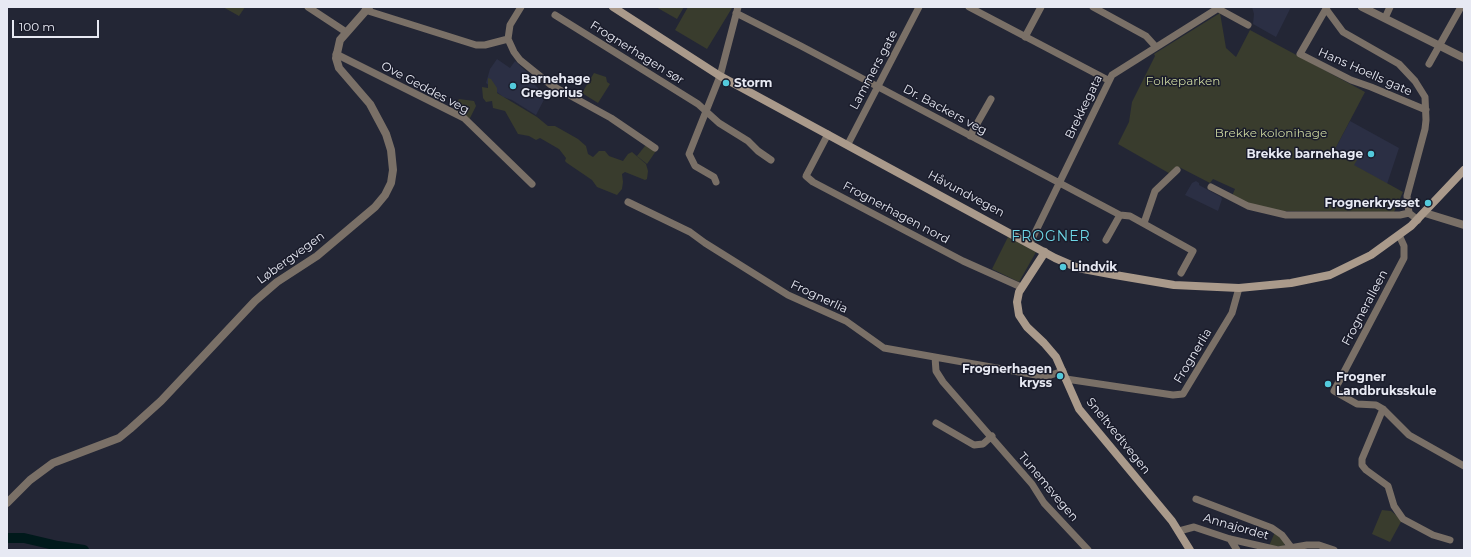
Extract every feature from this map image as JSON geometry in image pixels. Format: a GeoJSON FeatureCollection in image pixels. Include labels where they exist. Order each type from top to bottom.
{"type":"FeatureCollection","features":[{"type":"Feature","properties":{"kind":"main road","name":"Håvundvegen"},"geometry":{"type":"LineString","coordinates":[[613,7],[720,76],[848,144],[1044,252],[1078,268],[1174,285],[1239,288],[1291,283],[1330,275],[1358,262],[1399,235],[1418,220],[1464,170]]}},
{"type":"Feature","properties":{"kind":"main road","name":"Sneltvedtvegen"},"geometry":{"type":"LineString","coordinates":[[1044,252],[1021,288],[1016,302],[1021,319],[1052,352],[1063,371],[1079,409],[1179,531],[1190,550]]}},
{"type":"Feature","properties":{"kind":"street"},"geometry":{"type":"LineString","coordinates":[[308,7],[346,32]]}},
{"type":"Feature","properties":{"kind":"street"},"geometry":{"type":"LineString","coordinates":[[521,7],[510,25],[508,39],[514,52],[535,74],[551,85],[611,118],[655,148]]}},
{"type":"Feature","properties":{"kind":"street","name":"Lammers gate"},"geometry":{"type":"LineString","coordinates":[[848,144],[919,7]]}},
{"type":"Feature","properties":{"kind":"street"},"geometry":{"type":"LineString","coordinates":[[969,7],[1108,80]]}},
{"type":"Feature","properties":{"kind":"street"},"geometry":{"type":"LineString","coordinates":[[1025,37],[1041,7]]}},
{"type":"Feature","properties":{"kind":"street"},"geometry":{"type":"LineString","coordinates":[[1093,7],[1146,36],[1156,47]]}},
{"type":"Feature","properties":{"kind":"street"},"geometry":{"type":"LineString","coordinates":[[1362,7],[1464,58]]}},
{"type":"Feature","properties":{"kind":"street"},"geometry":{"type":"LineString","coordinates":[[1385,18],[1390,7]]}},
{"type":"Feature","properties":{"kind":"street"},"geometry":{"type":"LineString","coordinates":[[1429,64],[1461,7]]}},
{"type":"Feature","properties":{"kind":"street"},"geometry":{"type":"LineString","coordinates":[[1218,8],[1248,25]]}},
{"type":"Feature","properties":{"kind":"street","name":"Brekkegata"},"geometry":{"type":"LineString","coordinates":[[1030,243],[1108,80],[1117,71],[1218,8]]}},
{"type":"Feature","properties":{"kind":"street"},"geometry":{"type":"LineString","coordinates":[[1326,8],[1342,32],[1390,57],[1407,71],[1416,81],[1425,97],[1425,129],[1407,196],[1409,213],[1418,220]]}},
{"type":"Feature","properties":{"kind":"street","name":"Hans Hoells gate"},"geometry":{"type":"LineString","coordinates":[[1326,8],[1300,54],[1351,80],[1372,86],[1426,110]]}},
{"type":"Feature","properties":{"kind":"street"},"geometry":{"type":"LineString","coordinates":[[336,54],[340,40],[367,9],[476,44],[485,45],[508,39]]}},
{"type":"Feature","properties":{"kind":"street"},"geometry":{"type":"LineString","coordinates":[[716,182],[714,177],[695,166],[689,154],[690,147],[707,110],[720,76],[737,10]]}},
{"type":"Feature","properties":{"kind":"street","name":"Dr. Backers veg"},"geometry":{"type":"LineString","coordinates":[[737,10],[877,87],[1120,215],[1130,216],[1144,223],[1193,251],[1181,273]]}},
{"type":"Feature","properties":{"kind":"street","name":"Frognerhagen sør"},"geometry":{"type":"LineString","coordinates":[[554,16],[707,110],[719,123],[748,140],[758,151],[771,160]]}},
{"type":"Feature","properties":{"kind":"street","name":"Ove Geddes veg"},"geometry":{"type":"LineString","coordinates":[[336,54],[464,118],[532,184]]}},
{"type":"Feature","properties":{"kind":"street","name":"Løbergvegen"},"geometry":{"type":"LineString","coordinates":[[7,503],[30,480],[53,463],[119,438],[161,401],[255,301],[277,282],[317,256],[375,206],[385,195],[391,183],[394,170],[391,150],[386,134],[370,104],[339,68],[336,54]]}},
{"type":"Feature","properties":{"kind":"street"},"geometry":{"type":"LineString","coordinates":[[970,136],[991,99]]}},
{"type":"Feature","properties":{"kind":"street","name":"Frognerhagen nord"},"geometry":{"type":"LineString","coordinates":[[828,134],[806,176],[813,182],[963,260],[1021,288]]}},
{"type":"Feature","properties":{"kind":"street"},"geometry":{"type":"LineString","coordinates":[[1144,223],[1155,191],[1177,170]]}},
{"type":"Feature","properties":{"kind":"street"},"geometry":{"type":"LineString","coordinates":[[1211,186],[1248,206],[1286,215],[1400,216],[1409,213]]}},
{"type":"Feature","properties":{"kind":"street","name":"Frognerlia"},"geometry":{"type":"LineString","coordinates":[[628,202],[690,232],[788,295],[846,321],[884,348],[1036,375],[1048,376],[1063,371]]}},
{"type":"Feature","properties":{"kind":"street"},"geometry":{"type":"LineString","coordinates":[[1425,213],[1464,225]]}},
{"type":"Feature","properties":{"kind":"street"},"geometry":{"type":"LineString","coordinates":[[1106,240],[1120,215]]}},
{"type":"Feature","properties":{"kind":"street","name":"Frogneralleen"},"geometry":{"type":"LineString","coordinates":[[1383,409],[1376,406],[1357,404],[1334,391],[1404,258],[1404,246],[1399,235]]}},
{"type":"Feature","properties":{"kind":"street","name":"Frognerlia"},"geometry":{"type":"LineString","coordinates":[[1066,379],[1173,395],[1183,394],[1232,313],[1239,288]]}},
{"type":"Feature","properties":{"kind":"street","name":"Tunemsvegen"},"geometry":{"type":"LineString","coordinates":[[935,357],[936,371],[938,375],[1032,484],[1044,503],[1088,550]]}},
{"type":"Feature","properties":{"kind":"street"},"geometry":{"type":"LineString","coordinates":[[1450,540],[1433,536],[1400,516],[1394,506],[1388,486],[1366,470],[1362,465],[1362,459],[1383,409],[1409,435],[1464,466]]}},
{"type":"Feature","properties":{"kind":"street"},"geometry":{"type":"LineString","coordinates":[[936,423],[974,445],[983,444],[992,436]]}},
{"type":"Feature","properties":{"kind":"street"},"geometry":{"type":"LineString","coordinates":[[1196,499],[1272,528],[1282,535],[1291,547]]}},
{"type":"Feature","properties":{"kind":"street","name":"Annajordet"},"geometry":{"type":"LineString","coordinates":[[1179,531],[1194,527],[1230,539],[1278,550],[1291,547],[1318,545],[1334,550]]}},
{"type":"Feature","properties":{"kind":"street"},"geometry":{"type":"LineString","coordinates":[[1230,539],[1237,550]]}},
{"type":"Feature","properties":{"kind":"shaded area"},"geometry":{"type":"Polygon","coordinates":[[[1252,7],[1291,7],[1276,37],[1253,24],[1254,14],[1252,7]]]}},
{"type":"Feature","properties":{"kind":"shaded area","name":"Barnehage Gregorius"},"geometry":{"type":"Polygon","coordinates":[[[497,59],[510,68],[515,61],[529,74],[527,77],[538,88],[544,92],[547,89],[549,90],[536,115],[512,100],[503,97],[486,83],[490,69],[497,59]]]}},
{"type":"Feature","properties":{"kind":"shaded area","name":"Brekke barnehage"},"geometry":{"type":"Polygon","coordinates":[[[1350,121],[1399,148],[1387,184],[1353,165],[1356,160],[1335,149],[1350,121]]]}},
{"type":"Feature","properties":{"kind":"shaded area"},"geometry":{"type":"Polygon","coordinates":[[[1196,181],[1199,185],[1221,197],[1222,199],[1218,211],[1185,195],[1192,183],[1196,181]]]}},
{"type":"Feature","properties":{"kind":"green space"},"geometry":{"type":"Polygon","coordinates":[[[223,7],[245,7],[239,16],[223,7]]]}},
{"type":"Feature","properties":{"kind":"green space"},"geometry":{"type":"Polygon","coordinates":[[[656,7],[684,7],[677,19],[656,7]]]}},
{"type":"Feature","properties":{"kind":"green space"},"geometry":{"type":"Polygon","coordinates":[[[688,7],[732,8],[707,49],[675,30],[688,7]]]}},
{"type":"Feature","properties":{"kind":"green space","name":"Brekke kolonihage"},"geometry":{"type":"Polygon","coordinates":[[[1220,13],[1226,48],[1236,57],[1250,30],[1365,92],[1335,149],[1357,160],[1354,165],[1403,192],[1394,212],[1280,211],[1249,204],[1232,196],[1235,189],[1213,179],[1210,183],[1179,167],[1174,176],[1118,144],[1129,122],[1132,102],[1155,56],[1154,54],[1220,13]]]}},
{"type":"Feature","properties":{"kind":"green space"},"geometry":{"type":"Polygon","coordinates":[[[594,73],[606,77],[607,82],[610,84],[598,103],[582,93],[594,73]]]}},
{"type":"Feature","properties":{"kind":"green space"},"geometry":{"type":"Polygon","coordinates":[[[488,78],[491,79],[497,88],[497,93],[537,117],[548,126],[555,126],[578,139],[586,146],[588,154],[593,157],[599,151],[605,151],[609,156],[623,161],[628,154],[632,152],[646,164],[648,171],[647,179],[645,180],[625,172],[622,174],[622,189],[617,195],[597,187],[592,180],[565,161],[566,158],[559,149],[540,138],[536,140],[529,136],[518,134],[505,111],[493,108],[492,101],[486,102],[483,98],[482,87],[488,88],[488,78]]]}},
{"type":"Feature","properties":{"kind":"green space"},"geometry":{"type":"Polygon","coordinates":[[[459,99],[474,101],[476,106],[469,120],[453,108],[459,99]]]}},
{"type":"Feature","properties":{"kind":"green space"},"geometry":{"type":"Polygon","coordinates":[[[648,145],[656,151],[647,164],[637,156],[645,146],[648,145]]]}},
{"type":"Feature","properties":{"kind":"green space"},"geometry":{"type":"Polygon","coordinates":[[[1008,237],[1036,252],[1019,282],[992,269],[1008,237]]]}},
{"type":"Feature","properties":{"kind":"green space"},"geometry":{"type":"Polygon","coordinates":[[[1382,510],[1391,511],[1402,520],[1390,542],[1372,534],[1382,510]]]}},
{"type":"Feature","properties":{"kind":"green space"},"geometry":{"type":"Polygon","coordinates":[[[1275,532],[1286,543],[1283,546],[1269,546],[1275,532]]]}},
{"type":"Feature","properties":{"kind":"waterway"},"geometry":{"type":"LineString","coordinates":[[7,538],[24,538],[84,550]]}},
{"type":"Feature","properties":{"kind":"place","name":"Storm"},"geometry":{"type":"Point","coordinates":[726,83]}},
{"type":"Feature","properties":{"kind":"place","name":"Barnehage Gregorius"},"geometry":{"type":"Point","coordinates":[513,86]}},
{"type":"Feature","properties":{"kind":"place","name":"Brekke barnehage"},"geometry":{"type":"Point","coordinates":[1371,154]}},
{"type":"Feature","properties":{"kind":"place","name":"Frognerkrysset"},"geometry":{"type":"Point","coordinates":[1428,203]}},
{"type":"Feature","properties":{"kind":"place","name":"Lindvik"},"geometry":{"type":"Point","coordinates":[1063,267]}},
{"type":"Feature","properties":{"kind":"place","name":"Frognerhagen kryss"},"geometry":{"type":"Point","coordinates":[1060,376]}},
{"type":"Feature","properties":{"kind":"place","name":"Frogner Landbruksskule"},"geometry":{"type":"Point","coordinates":[1328,384]}},
{"type":"Feature","properties":{"kind":"district","name":"FROGNER"},"geometry":{"type":"Point","coordinates":[1051,237]}},
{"type":"Feature","properties":{"kind":"park label","name":"Folkeparken"},"geometry":{"type":"Point","coordinates":[1183,81]}}]}
